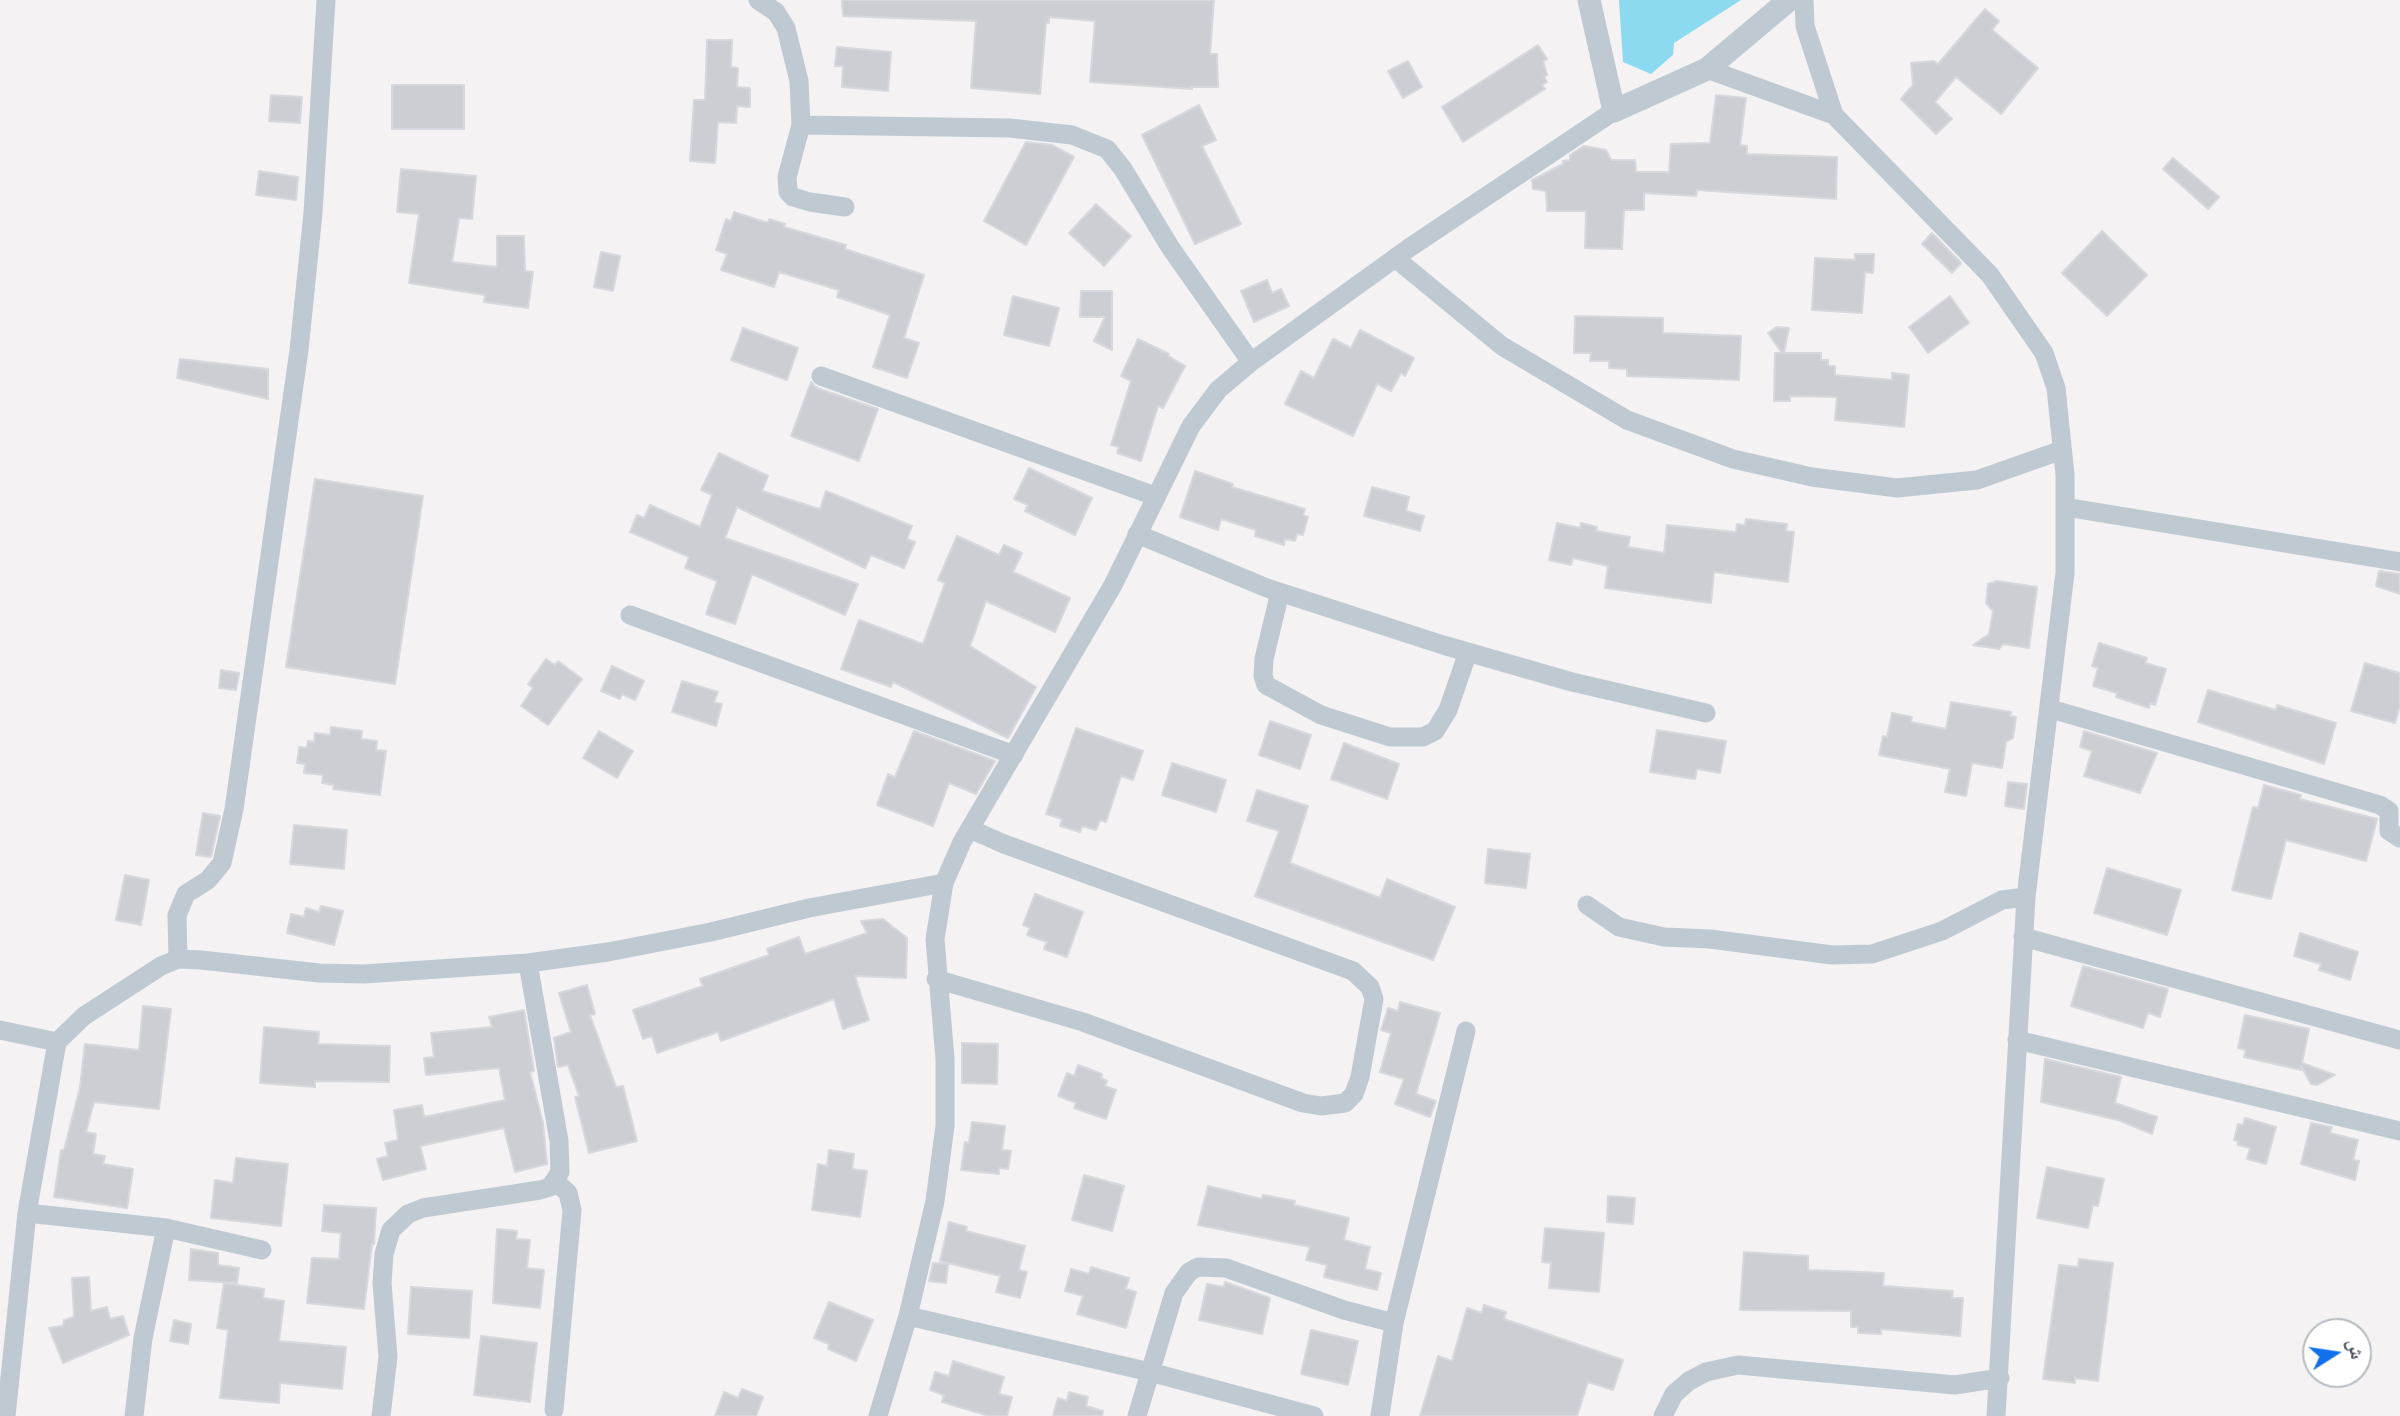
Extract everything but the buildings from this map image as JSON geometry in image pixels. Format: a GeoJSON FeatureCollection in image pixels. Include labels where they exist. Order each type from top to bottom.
{"type":"FeatureCollection","features":[{"type":"Feature","properties":{"kind":"street"},"geometry":{"type":"LineString","coordinates":[[178,959],[177,915],[186,894],[208,880],[222,863],[234,809],[299,350],[313,213],[326,0]]}},
{"type":"Feature","properties":{"kind":"street"},"geometry":{"type":"LineString","coordinates":[[758,0],[776,12],[786,27],[799,81],[801,125],[787,177],[788,192],[810,202],[845,208]]}},
{"type":"Feature","properties":{"kind":"street"},"geometry":{"type":"LineString","coordinates":[[1589,0],[1614,111]]}},
{"type":"Feature","properties":{"kind":"street"},"geometry":{"type":"LineString","coordinates":[[878,1416],[908,1316],[934,1201],[945,1126],[945,1059],[934,939],[944,883],[970,829],[1113,585],[1191,426],[1218,390],[1251,362],[1395,258],[1614,111],[1707,69],[1788,0]]}},
{"type":"Feature","properties":{"kind":"street"},"geometry":{"type":"LineString","coordinates":[[1804,0],[1805,26],[1834,115]]}},
{"type":"Feature","properties":{"kind":"street"},"geometry":{"type":"LineString","coordinates":[[1707,69],[1834,115],[1990,275],[2025,320],[2044,353],[2056,388],[2065,507],[2065,573],[2051,709],[2026,897],[1996,1416]]}},
{"type":"Feature","properties":{"kind":"street"},"geometry":{"type":"LineString","coordinates":[[801,125],[1010,128],[1072,135],[1107,149],[1123,169],[1170,247],[1251,362]]}},
{"type":"Feature","properties":{"kind":"street"},"geometry":{"type":"LineString","coordinates":[[1395,258],[1514,353],[1627,420],[1733,459],[1812,477],[1897,488],[1976,480],[2062,450]]}},
{"type":"Feature","properties":{"kind":"street"},"geometry":{"type":"LineString","coordinates":[[821,376],[1155,496]]}},
{"type":"Feature","properties":{"kind":"street"},"geometry":{"type":"LineString","coordinates":[[2065,507],[2400,562]]}},
{"type":"Feature","properties":{"kind":"street"},"geometry":{"type":"LineString","coordinates":[[1137,534],[1280,592],[1468,652],[1572,682],[1706,713]]}},
{"type":"Feature","properties":{"kind":"street"},"geometry":{"type":"LineString","coordinates":[[1280,592],[1264,659],[1263,676],[1266,685],[1321,715],[1390,737],[1423,737],[1435,731],[1448,710],[1468,652]]}},
{"type":"Feature","properties":{"kind":"street"},"geometry":{"type":"LineString","coordinates":[[630,615],[1014,755]]}},
{"type":"Feature","properties":{"kind":"street"},"geometry":{"type":"LineString","coordinates":[[2051,709],[2380,805],[2389,811],[2389,831],[2400,838]]}},
{"type":"Feature","properties":{"kind":"street"},"geometry":{"type":"LineString","coordinates":[[936,979],[1083,1022],[1303,1103],[1321,1106],[1345,1103],[1354,1094],[1360,1077],[1374,999],[1370,987],[1353,971],[1004,844],[970,829]]}},
{"type":"Feature","properties":{"kind":"street"},"geometry":{"type":"LineString","coordinates":[[6,1416],[27,1213],[57,1042],[106,1001],[161,966],[178,959],[319,974],[365,974],[528,963],[647,944],[809,908],[944,883]]}},
{"type":"Feature","properties":{"kind":"street"},"geometry":{"type":"LineString","coordinates":[[1587,905],[1619,928],[1664,937],[1710,939],[1832,955],[1872,954],[1942,931],[2002,900],[2026,897]]}},
{"type":"Feature","properties":{"kind":"street"},"geometry":{"type":"LineString","coordinates":[[2024,937],[2400,1040]]}},
{"type":"Feature","properties":{"kind":"street"},"geometry":{"type":"LineString","coordinates":[[380,1416],[388,1357],[382,1283],[384,1254],[391,1230],[408,1214],[423,1208],[540,1190],[555,1181],[560,1172],[559,1141],[528,963]]}},
{"type":"Feature","properties":{"kind":"street"},"geometry":{"type":"LineString","coordinates":[[0,1030],[57,1042]]}},
{"type":"Feature","properties":{"kind":"street"},"geometry":{"type":"LineString","coordinates":[[1380,1416],[1394,1323],[1466,1031]]}},
{"type":"Feature","properties":{"kind":"street"},"geometry":{"type":"LineString","coordinates":[[2017,1040],[2400,1131]]}},
{"type":"Feature","properties":{"kind":"street"},"geometry":{"type":"LineString","coordinates":[[554,1410],[572,1210],[568,1193],[555,1181]]}},
{"type":"Feature","properties":{"kind":"street"},"geometry":{"type":"LineString","coordinates":[[27,1213],[166,1228],[262,1250]]}},
{"type":"Feature","properties":{"kind":"street"},"geometry":{"type":"LineString","coordinates":[[134,1416],[143,1338],[166,1228]]}},
{"type":"Feature","properties":{"kind":"street"},"geometry":{"type":"LineString","coordinates":[[1137,1416],[1174,1293],[1189,1272],[1198,1267],[1226,1268],[1344,1310],[1394,1323]]}},
{"type":"Feature","properties":{"kind":"street"},"geometry":{"type":"LineString","coordinates":[[908,1316],[1150,1372],[1314,1416]]}},
{"type":"Feature","properties":{"kind":"street"},"geometry":{"type":"LineString","coordinates":[[1663,1416],[1674,1394],[1689,1381],[1706,1371],[1738,1365],[1955,1385],[2000,1378]]}},
{"type":"Feature","properties":{"kind":"water"},"geometry":{"type":"Polygon","coordinates":[[[1619,0],[1741,0],[1674,43],[1673,55],[1651,74],[1623,62],[1619,0]]]}}]}
